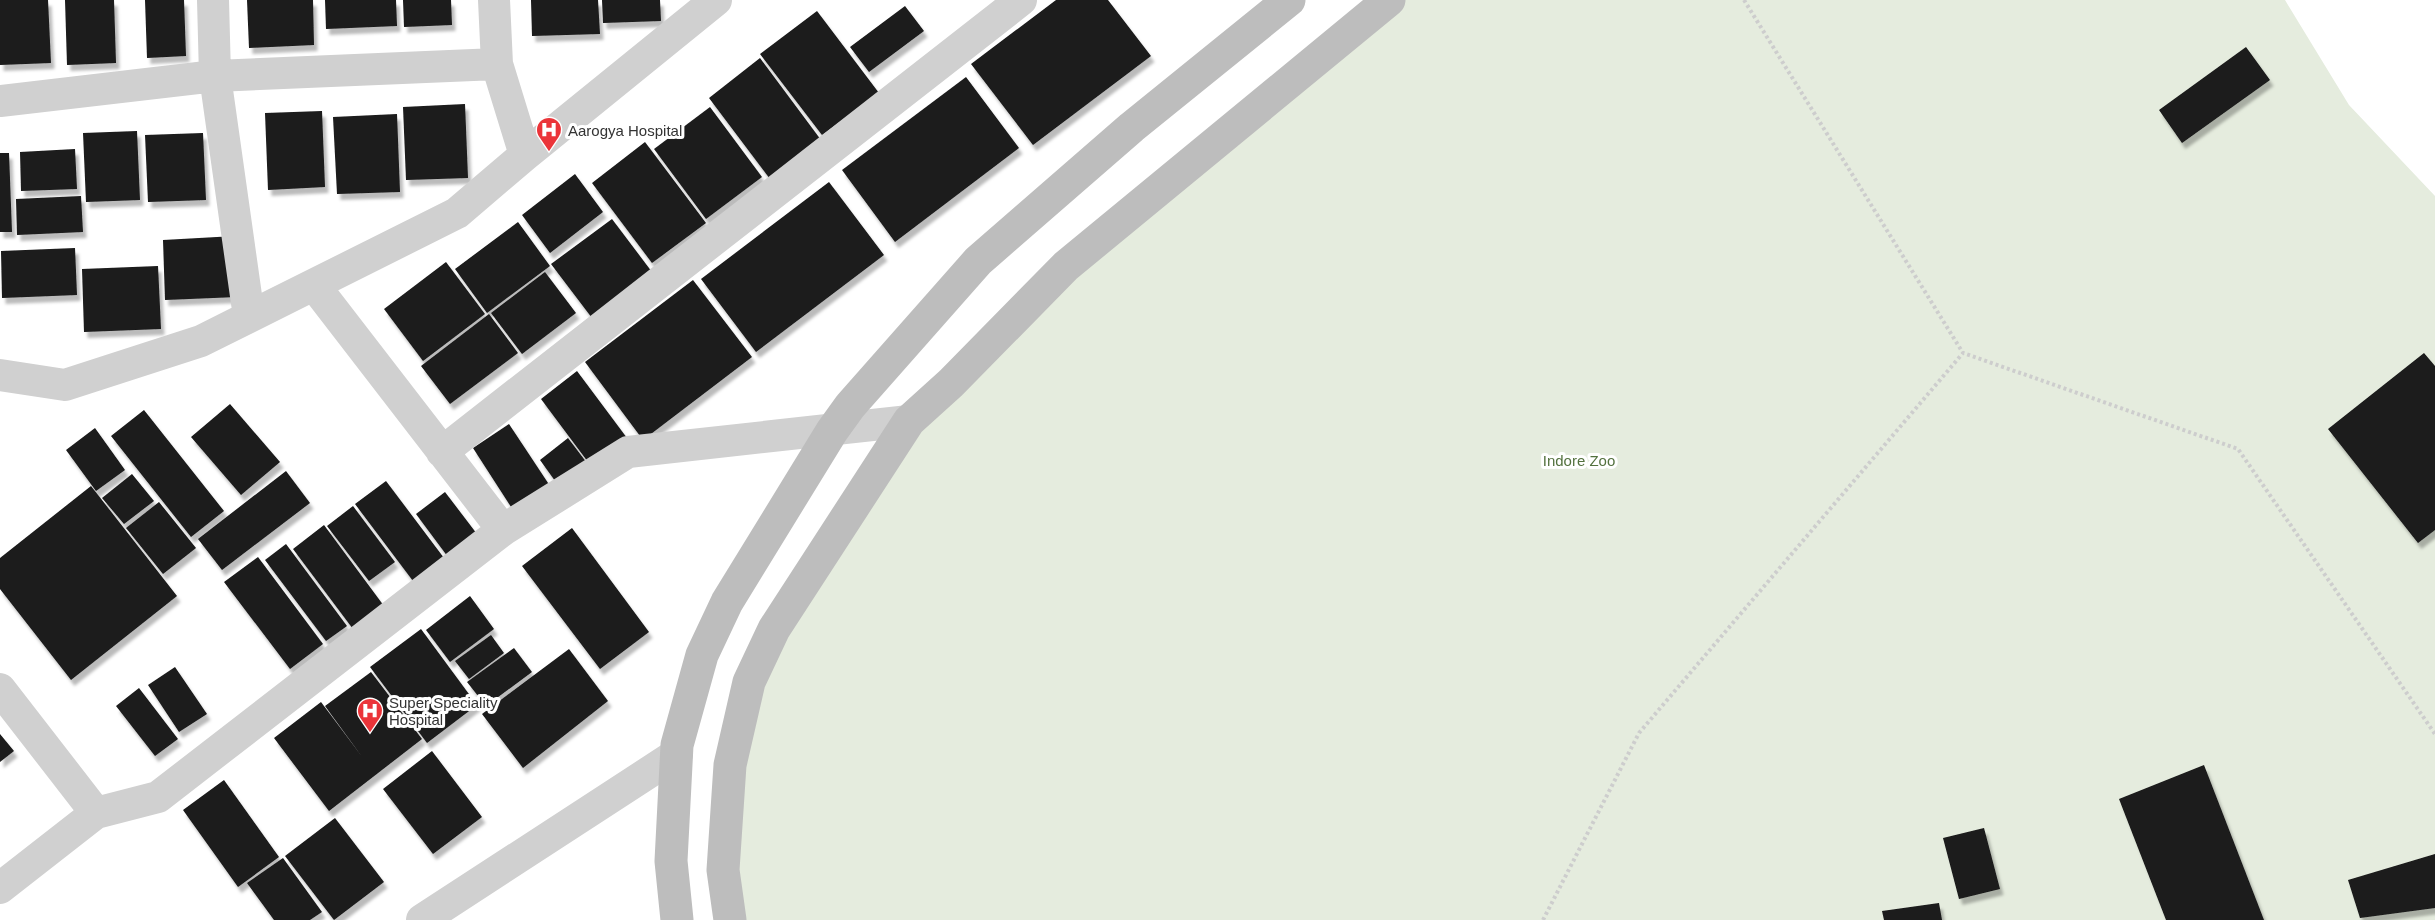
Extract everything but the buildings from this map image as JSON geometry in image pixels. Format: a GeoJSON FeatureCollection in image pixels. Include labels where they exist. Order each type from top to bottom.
{"type":"FeatureCollection","features":[{"type":"Feature","properties":{"kind":"main road"},"geometry":{"type":"LineString","coordinates":[[677,920],[670,861],[677,745],[702,655],[722,613],[832,431],[850,406],[978,261],[1132,126],[1289,0]]}},
{"type":"Feature","properties":{"kind":"main road"},"geometry":{"type":"LineString","coordinates":[[730,920],[723,870],[730,765],[749,682],[774,629],[909,421],[951,383],[1066,266],[1389,0]]}},
{"type":"Feature","properties":{"kind":"street"},"geometry":{"type":"LineString","coordinates":[[213,0],[215,76],[249,317]]}},
{"type":"Feature","properties":{"kind":"street"},"geometry":{"type":"LineString","coordinates":[[494,0],[498,64],[525,155]]}},
{"type":"Feature","properties":{"kind":"street"},"geometry":{"type":"LineString","coordinates":[[0,375],[64,385],[201,341],[457,213],[716,0]]}},
{"type":"Feature","properties":{"kind":"street"},"geometry":{"type":"LineString","coordinates":[[442,452],[1022,0]]}},
{"type":"Feature","properties":{"kind":"street"},"geometry":{"type":"LineString","coordinates":[[0,101],[215,76],[498,64]]}},
{"type":"Feature","properties":{"kind":"street"},"geometry":{"type":"LineString","coordinates":[[314,285],[503,530]]}},
{"type":"Feature","properties":{"kind":"street"},"geometry":{"type":"LineString","coordinates":[[0,888],[96,813],[158,797],[503,530],[628,452],[909,421]]}},
{"type":"Feature","properties":{"kind":"street"},"geometry":{"type":"LineString","coordinates":[[0,689],[96,813]]}},
{"type":"Feature","properties":{"kind":"street"},"geometry":{"type":"LineString","coordinates":[[422,920],[677,754]]}},
{"type":"Feature","properties":{"kind":"path"},"geometry":{"type":"LineString","coordinates":[[1744,0],[1963,353],[2238,449],[2435,734]]}},
{"type":"Feature","properties":{"kind":"path"},"geometry":{"type":"LineString","coordinates":[[1543,920],[1639,733],[1963,353]]}},
{"type":"Feature","properties":{"kind":"green space","name":"Indore Zoo"},"geometry":{"type":"Polygon","coordinates":[[[1389,0],[2285,0],[2349,105],[2435,196],[2435,920],[730,920],[749,682],[909,421],[1389,0]]]}},
{"type":"Feature","properties":{"kind":"place","name":"Aarogya Hospital"},"geometry":{"type":"Point","coordinates":[549,153]}},
{"type":"Feature","properties":{"kind":"place","name":"Super Speciality Hospital"},"geometry":{"type":"Point","coordinates":[370,734]}}]}
